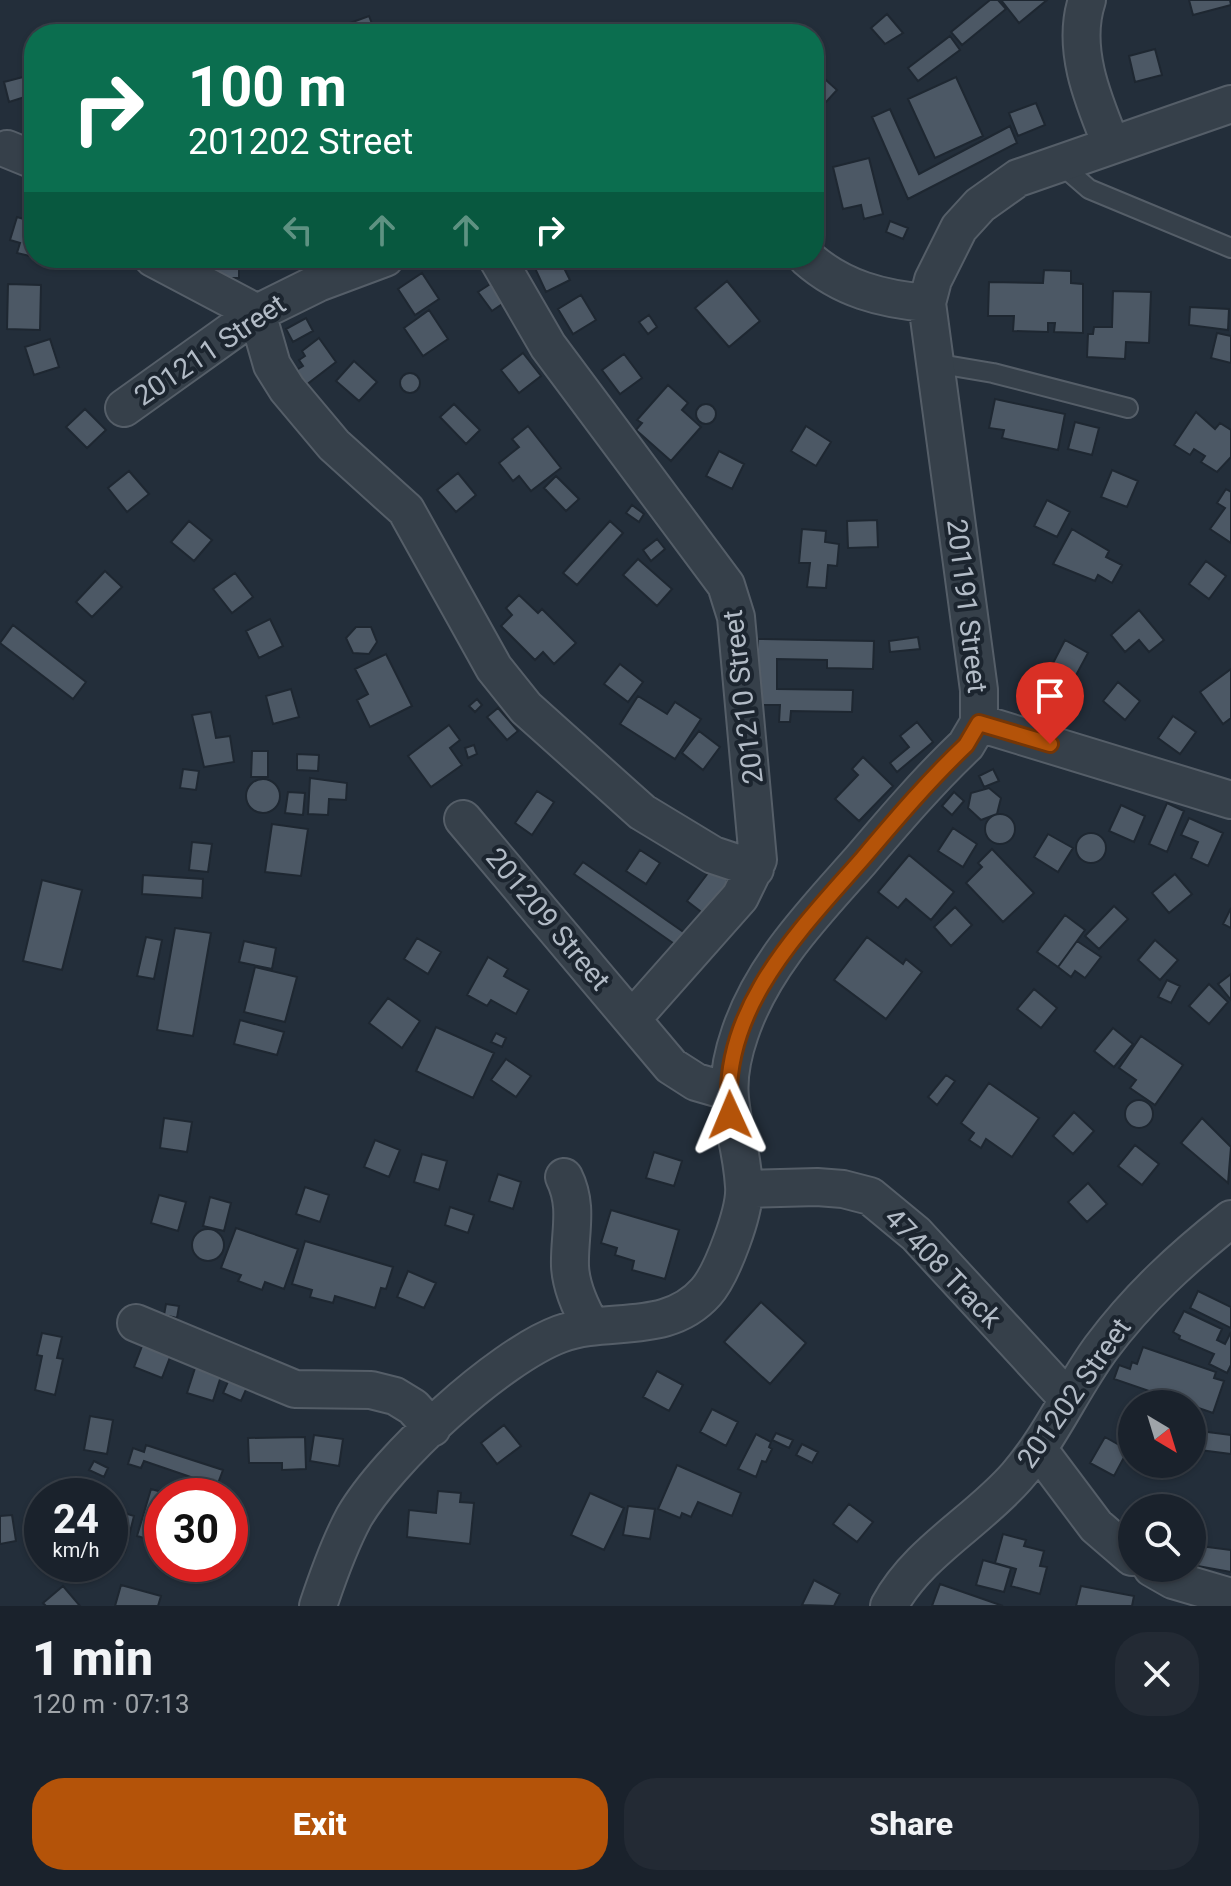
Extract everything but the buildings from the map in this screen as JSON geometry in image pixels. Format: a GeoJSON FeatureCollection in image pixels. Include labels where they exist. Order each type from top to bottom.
{"type":"FeatureCollection","features":[{"type":"Feature","properties":{"kind":"street"},"geometry":{"type":"LineString","coordinates":[[1087,0],[1081,43],[1091,94],[1111,144]]}},
{"type":"Feature","properties":{"kind":"street","name":"201191 Street"},"geometry":{"type":"LineString","coordinates":[[318,1606],[355,1516],[383,1477],[432,1428],[527,1350],[560,1334],[591,1326],[649,1323],[692,1306],[721,1275],[745,1189],[727,1091],[740,1033],[753,1001],[778,959],[901,814],[966,745],[979,723],[979,690],[927,303],[946,253],[959,228],[980,205],[1018,178],[1231,104]]}},
{"type":"Feature","properties":{"kind":"street"},"geometry":{"type":"LineString","coordinates":[[172,268],[257,313],[272,365],[287,389],[334,445],[406,510],[494,668],[526,708],[642,812],[713,855],[755,869]]}},
{"type":"Feature","properties":{"kind":"street","name":"201211 Street"},"geometry":{"type":"LineString","coordinates":[[124,408],[257,313],[318,283],[358,268]]}},
{"type":"Feature","properties":{"kind":"street","name":"201210 Street"},"geometry":{"type":"LineString","coordinates":[[503,268],[548,346],[732,598],[760,848],[755,869],[740,897],[632,1019]]}},
{"type":"Feature","properties":{"kind":"street"},"geometry":{"type":"LineString","coordinates":[[823,268],[859,291],[879,297],[927,303]]}},
{"type":"Feature","properties":{"kind":"street"},"geometry":{"type":"LineString","coordinates":[[979,723],[1231,800]]}},
{"type":"Feature","properties":{"kind":"street","name":"201209 Street"},"geometry":{"type":"LineString","coordinates":[[463,819],[671,1066],[685,1077],[727,1091]]}},
{"type":"Feature","properties":{"kind":"street"},"geometry":{"type":"LineString","coordinates":[[564,1177],[572,1192],[574,1208],[571,1277],[591,1326]]}},
{"type":"Feature","properties":{"kind":"street","name":"47408 Track"},"geometry":{"type":"LineString","coordinates":[[745,1189],[817,1187],[870,1196],[916,1234],[1067,1398]]}},
{"type":"Feature","properties":{"kind":"street","name":"201202 Street"},"geometry":{"type":"LineString","coordinates":[[889,1606],[929,1555],[971,1522],[1039,1450],[1067,1398],[1130,1312],[1167,1271],[1231,1219]]}},
{"type":"Feature","properties":{"kind":"street"},"geometry":{"type":"LineString","coordinates":[[136,1323],[295,1389],[371,1390],[395,1396],[413,1407],[432,1428]]}},
{"type":"Feature","properties":{"kind":"street"},"geometry":{"type":"LineString","coordinates":[[1039,1450],[1096,1526],[1118,1545]]}},
{"type":"Feature","properties":{"kind":"street"},"geometry":{"type":"LineString","coordinates":[[1180,1582],[1231,1597]]}},
{"type":"Feature","properties":{"kind":"lane"},"geometry":{"type":"LineString","coordinates":[[1059,163],[1089,189],[1231,248]]}},
{"type":"Feature","properties":{"kind":"lane"},"geometry":{"type":"LineString","coordinates":[[934,363],[1022,379],[1128,408]]}},
{"type":"Feature","properties":{"kind":"route"},"geometry":{"type":"LineString","coordinates":[[730,1115],[727,1091],[740,1033],[753,1001],[801,928],[966,745],[979,723],[1050,744]]}}]}
